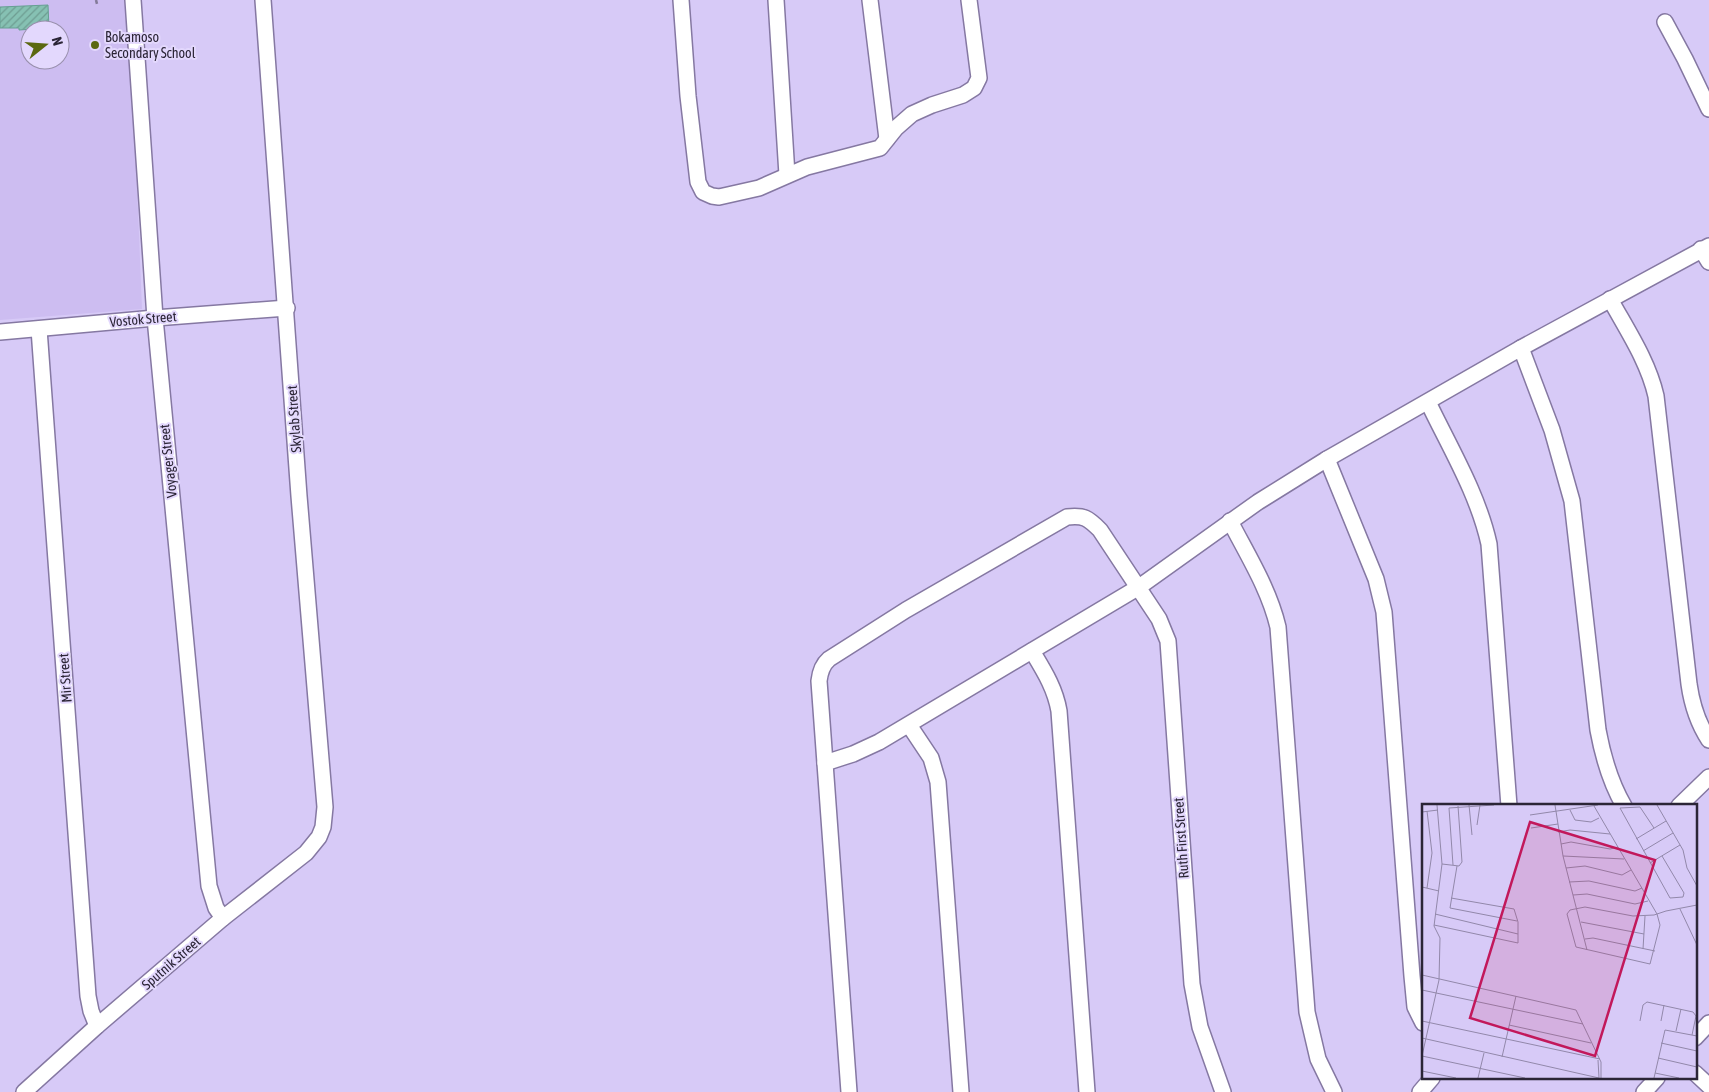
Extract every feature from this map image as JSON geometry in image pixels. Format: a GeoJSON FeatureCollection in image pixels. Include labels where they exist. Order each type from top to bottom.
{"type":"FeatureCollection","features":[{"type":"Feature","properties":{"kind":"street","name":"Voyager Street"},"geometry":{"type":"LineString","coordinates":[[133,0],[155,318],[209,886],[216,908],[223,918]]}},
{"type":"Feature","properties":{"kind":"street","name":"Skylab Street"},"geometry":{"type":"LineString","coordinates":[[264,0],[325,807],[320,837]]}},
{"type":"Feature","properties":{"kind":"street"},"geometry":{"type":"LineString","coordinates":[[681,0],[688,96],[698,182],[703,192],[712,196],[759,188],[807,167],[876,149],[884,145],[905,119],[912,114],[963,95],[974,88],[978,83],[978,68],[969,0]]}},
{"type":"Feature","properties":{"kind":"street"},"geometry":{"type":"LineString","coordinates":[[776,0],[787,176]]}},
{"type":"Feature","properties":{"kind":"street"},"geometry":{"type":"LineString","coordinates":[[870,0],[887,139]]}},
{"type":"Feature","properties":{"kind":"street"},"geometry":{"type":"LineString","coordinates":[[1664,22],[1685,59],[1709,109]]}},
{"type":"Feature","properties":{"kind":"street"},"geometry":{"type":"LineString","coordinates":[[826,764],[863,750],[909,725],[1138,587],[1230,522],[1327,459],[1521,348],[1705,247],[1709,262]]}},
{"type":"Feature","properties":{"kind":"street"},"geometry":{"type":"LineString","coordinates":[[1610,299],[1652,378],[1656,396],[1689,684],[1697,718],[1709,740]]}},
{"type":"Feature","properties":{"kind":"street","name":"Vostok Street"},"geometry":{"type":"LineString","coordinates":[[0,332],[287,308]]}},
{"type":"Feature","properties":{"kind":"street","name":"Mir Street"},"geometry":{"type":"LineString","coordinates":[[39,329],[88,996],[97,1026]]}},
{"type":"Feature","properties":{"kind":"street"},"geometry":{"type":"LineString","coordinates":[[1521,348],[1552,430],[1572,500],[1598,730],[1608,772],[1623,804]]}},
{"type":"Feature","properties":{"kind":"street"},"geometry":{"type":"LineString","coordinates":[[1428,402],[1472,494],[1486,530],[1489,544],[1509,804]]}},
{"type":"Feature","properties":{"kind":"street"},"geometry":{"type":"LineString","coordinates":[[1327,459],[1376,579],[1384,612],[1412,976],[1415,1007],[1422,1021]]}},
{"type":"Feature","properties":{"kind":"street","name":"Ruth First Street"},"geometry":{"type":"LineString","coordinates":[[849,1092],[819,681],[821,669],[825,662],[906,610],[1026,540],[1067,517],[1084,517],[1100,530],[1159,619],[1168,641],[1192,984],[1200,1027],[1223,1092]]}},
{"type":"Feature","properties":{"kind":"street"},"geometry":{"type":"LineString","coordinates":[[1230,522],[1265,588],[1274,609],[1278,627],[1307,1012],[1318,1058],[1334,1092]]}},
{"type":"Feature","properties":{"kind":"street"},"geometry":{"type":"LineString","coordinates":[[1032,651],[1052,686],[1059,711],[1087,1092]]}},
{"type":"Feature","properties":{"kind":"street"},"geometry":{"type":"LineString","coordinates":[[909,725],[931,758],[938,782],[961,1092]]}},
{"type":"Feature","properties":{"kind":"street"},"geometry":{"type":"LineString","coordinates":[[1681,804],[1709,777]]}},
{"type":"Feature","properties":{"kind":"street","name":"Sputnik Street"},"geometry":{"type":"LineString","coordinates":[[24,1092],[97,1026],[223,918],[306,853],[320,837]]}},
{"type":"Feature","properties":{"kind":"street"},"geometry":{"type":"LineString","coordinates":[[1696,1037],[1709,1023]]}},
{"type":"Feature","properties":{"kind":"street"},"geometry":{"type":"LineString","coordinates":[[1696,1074],[1709,1086]]}},
{"type":"Feature","properties":{"kind":"street"},"geometry":{"type":"LineString","coordinates":[[1420,1092],[1430,1080]]}},
{"type":"Feature","properties":{"kind":"street"},"geometry":{"type":"LineString","coordinates":[[1644,1092],[1655,1080]]}},
{"type":"Feature","properties":{"kind":"shaded area"},"geometry":{"type":"Polygon","coordinates":[[[0,0],[126,0],[133,86],[142,309],[0,320],[0,0]]]}},
{"type":"Feature","properties":{"kind":"building"},"geometry":{"type":"Polygon","coordinates":[[[48,5],[49,20],[20,20],[20,30],[19,28],[0,28],[0,7],[48,5]]]}},
{"type":"Feature","properties":{"kind":"place","name":"Bokamoso Secondary School"},"geometry":{"type":"Point","coordinates":[95,45]}}]}
